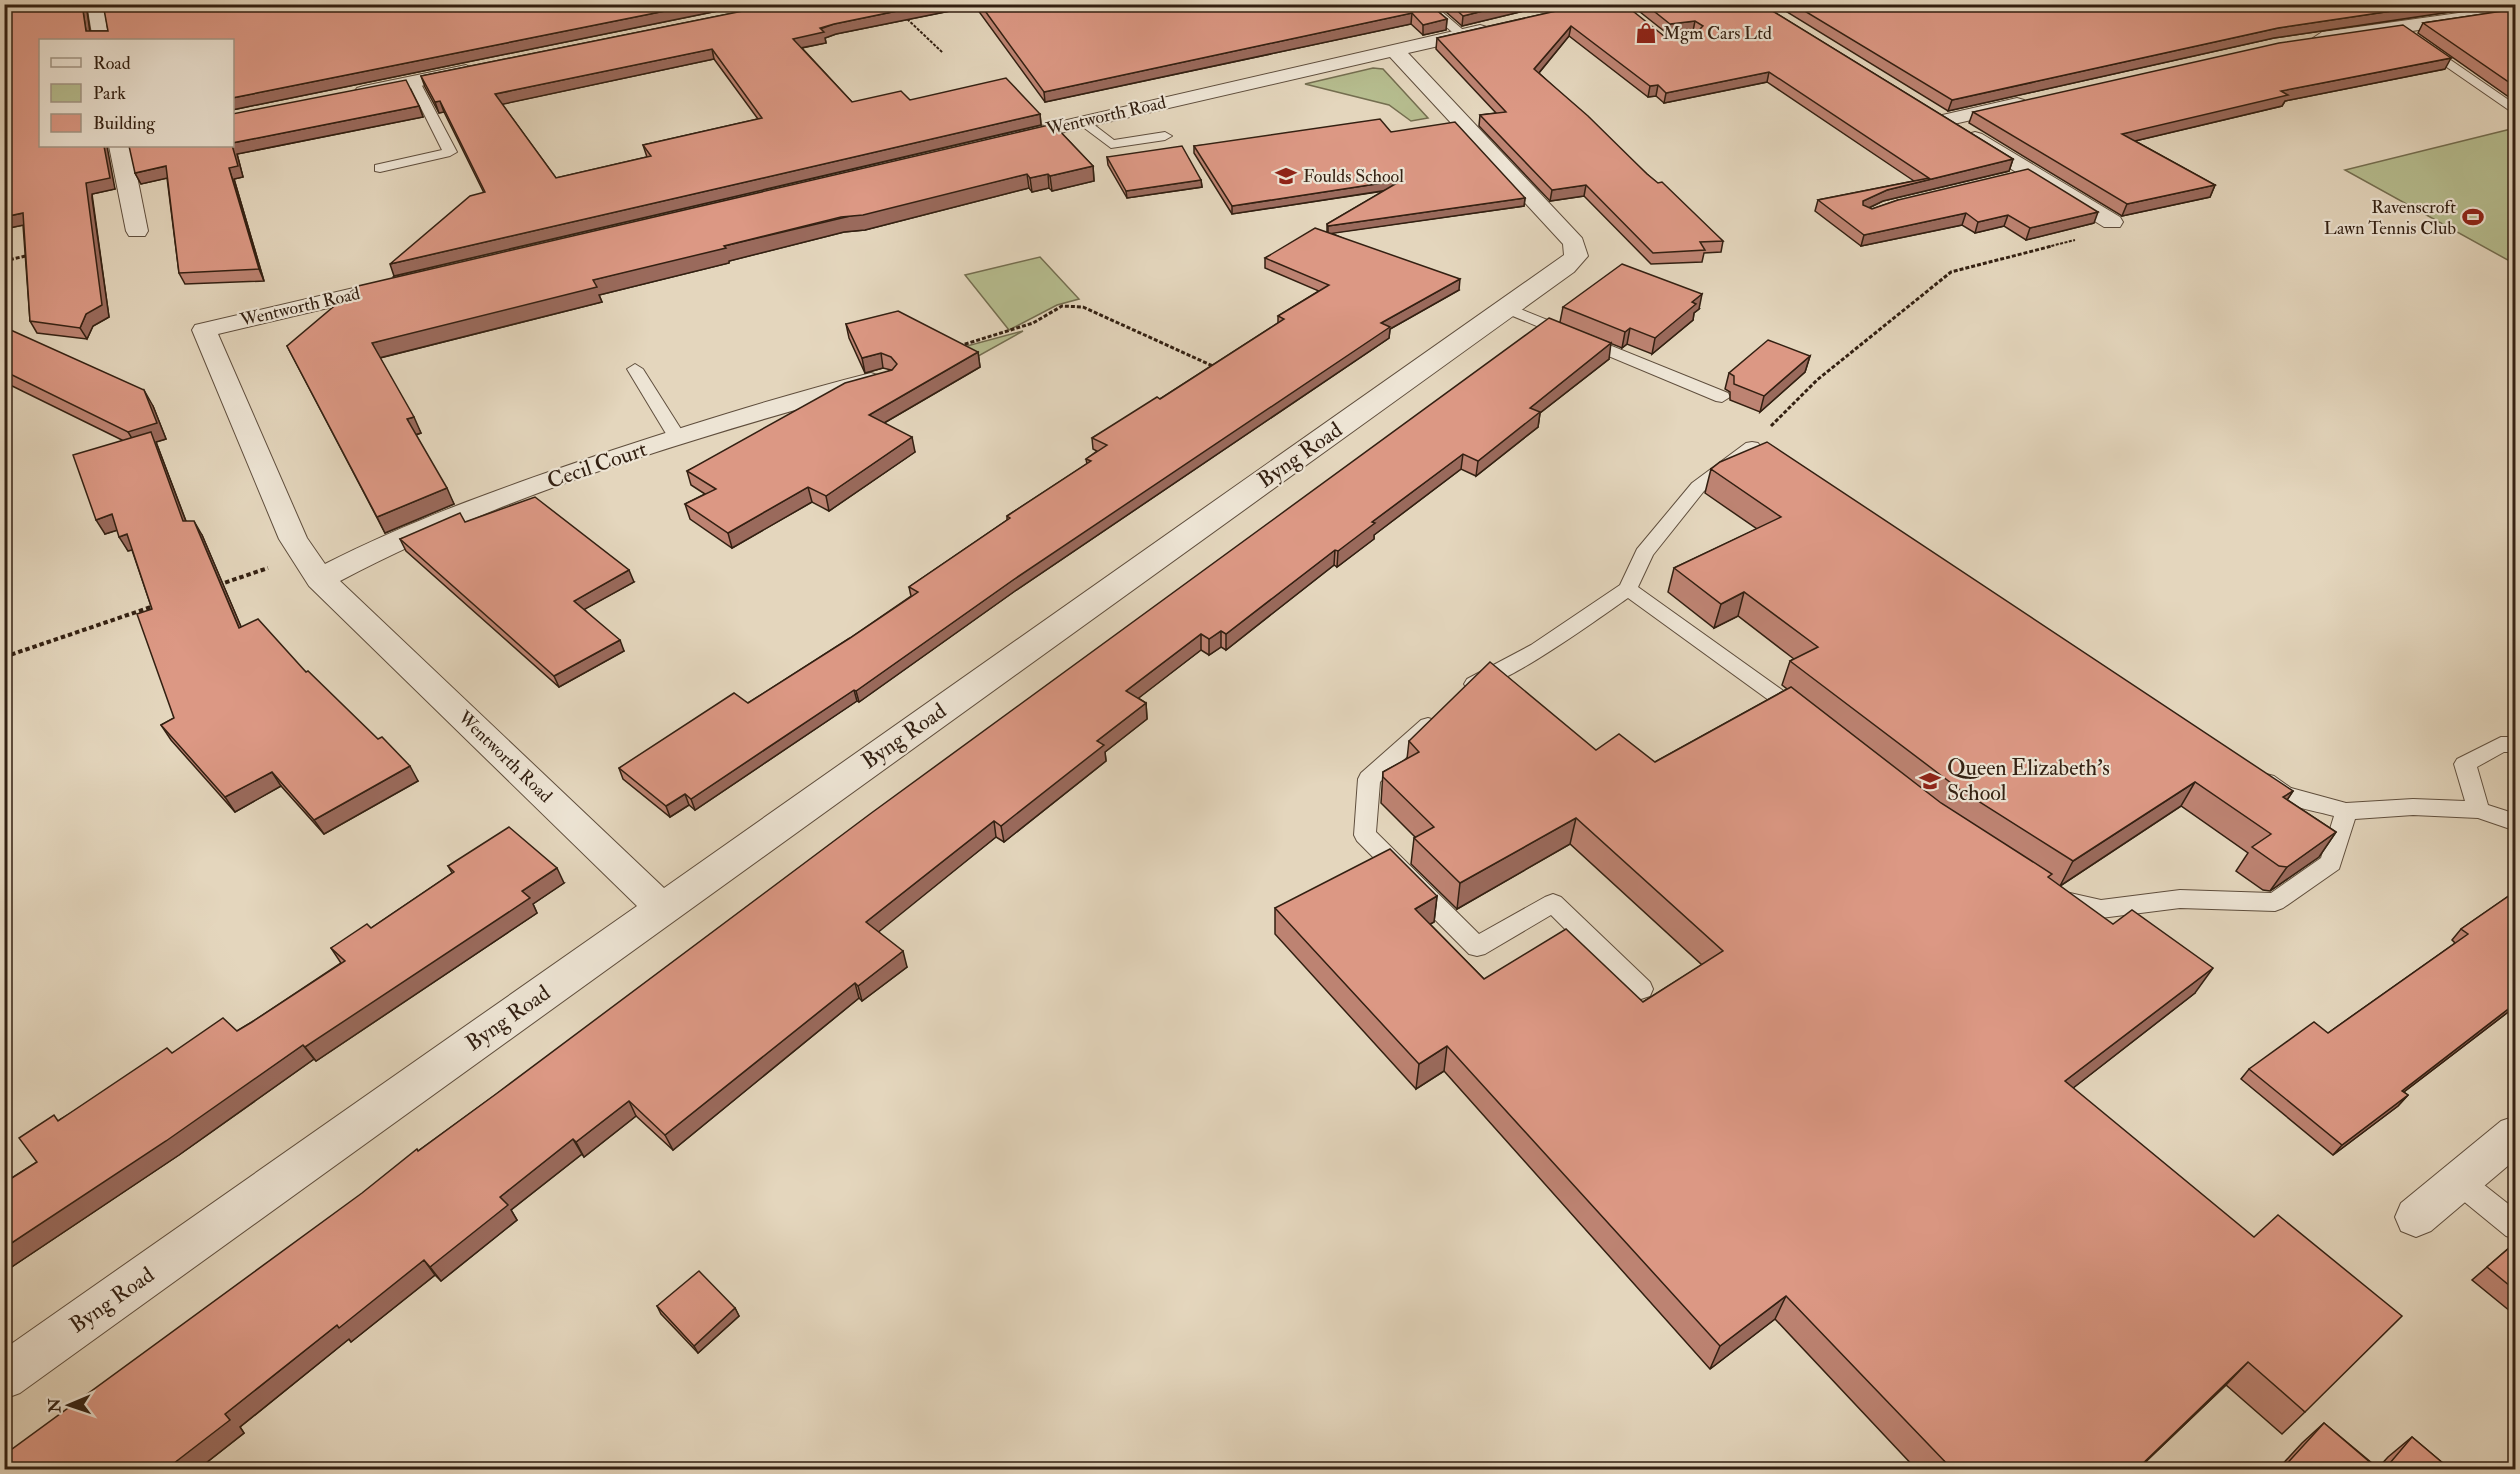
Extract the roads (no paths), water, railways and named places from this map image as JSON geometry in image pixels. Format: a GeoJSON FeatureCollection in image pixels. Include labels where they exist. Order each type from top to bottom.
{"type":"FeatureCollection","features":[{"type":"Feature","properties":{"kind":"street"},"geometry":{"type":"LineString","coordinates":[[96,4],[102,39]]}},
{"type":"Feature","properties":{"kind":"street"},"geometry":{"type":"LineString","coordinates":[[2308,40],[2516,10]]}},
{"type":"Feature","properties":{"kind":"street","name":"Wentworth Road"},"geometry":{"type":"LineString","coordinates":[[988,144],[1497,27]]}},
{"type":"Feature","properties":{"kind":"street","name":"Byng Road"},"geometry":{"type":"LineString","coordinates":[[4,1377],[1566,267],[1576,256],[1574,243],[1394,50]]}},
{"type":"Feature","properties":{"kind":"street"},"geometry":{"type":"LineString","coordinates":[[346,95],[482,68]]}},
{"type":"Feature","properties":{"kind":"street"},"geometry":{"type":"LineString","coordinates":[[1945,120],[2038,99]]}},
{"type":"Feature","properties":{"kind":"street"},"geometry":{"type":"LineString","coordinates":[[1925,107],[2112,222]]}},
{"type":"Feature","properties":{"kind":"street"},"geometry":{"type":"LineString","coordinates":[[120,147],[137,231]]}},
{"type":"Feature","properties":{"kind":"street","name":"Wentworth Road"},"geometry":{"type":"LineString","coordinates":[[412,281],[204,330],[293,539],[312,567],[662,908]]}},
{"type":"Feature","properties":{"kind":"street","name":"Cecil Court"},"geometry":{"type":"LineString","coordinates":[[312,567],[362,556],[488,503],[678,437],[884,378]]}},
{"type":"Feature","properties":{"kind":"street"},"geometry":{"type":"LineString","coordinates":[[2416,1217],[2516,1134]]}},
{"type":"Feature","properties":{"kind":"lane"},"geometry":{"type":"LineString","coordinates":[[1425,4],[1463,35]]}},
{"type":"Feature","properties":{"kind":"lane"},"geometry":{"type":"LineString","coordinates":[[2396,26],[2516,111]]}},
{"type":"Feature","properties":{"kind":"lane"},"geometry":{"type":"LineString","coordinates":[[380,168],[450,152],[414,82]]}},
{"type":"Feature","properties":{"kind":"lane"},"geometry":{"type":"LineString","coordinates":[[1084,121],[1111,144],[1166,136]]}},
{"type":"Feature","properties":{"kind":"lane"},"geometry":{"type":"LineString","coordinates":[[2008,177],[2029,172]]}},
{"type":"Feature","properties":{"kind":"lane"},"geometry":{"type":"LineString","coordinates":[[1508,309],[1722,396]]}},
{"type":"Feature","properties":{"kind":"lane"},"geometry":{"type":"LineString","coordinates":[[634,369],[678,437]]}},
{"type":"Feature","properties":{"kind":"lane"},"geometry":{"type":"LineString","coordinates":[[1461,695],[1478,680],[1538,650],[1629,589],[1644,553],[1698,487],[1760,447]]}},
{"type":"Feature","properties":{"kind":"lane"},"geometry":{"type":"LineString","coordinates":[[1629,589],[1812,722]]}},
{"type":"Feature","properties":{"kind":"lane"},"geometry":{"type":"LineString","coordinates":[[1444,711],[1369,779],[1365,835],[1477,947],[1553,903],[1641,989]]}},
{"type":"Feature","properties":{"kind":"lane"},"geometry":{"type":"LineString","coordinates":[[2479,810],[2465,764],[2500,744],[2516,745]]}},
{"type":"Feature","properties":{"kind":"lane"},"geometry":{"type":"LineString","coordinates":[[2254,775],[2284,794],[2346,811],[2413,807],[2479,810],[2516,823]]}},
{"type":"Feature","properties":{"kind":"lane"},"geometry":{"type":"LineString","coordinates":[[2044,889],[2063,902],[2101,909],[2180,899],[2275,902],[2331,863],[2346,811]]}},
{"type":"Feature","properties":{"kind":"lane"},"geometry":{"type":"LineString","coordinates":[[2460,1182],[2516,1227]]}},
{"type":"Feature","properties":{"kind":"place","name":"Mgm Cars Ltd"},"geometry":{"type":"Point","coordinates":[1646,33]}},
{"type":"Feature","properties":{"kind":"place","name":"Foulds School"},"geometry":{"type":"Point","coordinates":[1286,176]}},
{"type":"Feature","properties":{"kind":"place","name":"Ravenscroft Lawn Tennis Club"},"geometry":{"type":"Point","coordinates":[2473,217]}},
{"type":"Feature","properties":{"kind":"place","name":"Queen Elizabeth's School"},"geometry":{"type":"Point","coordinates":[1930,781]}}]}
